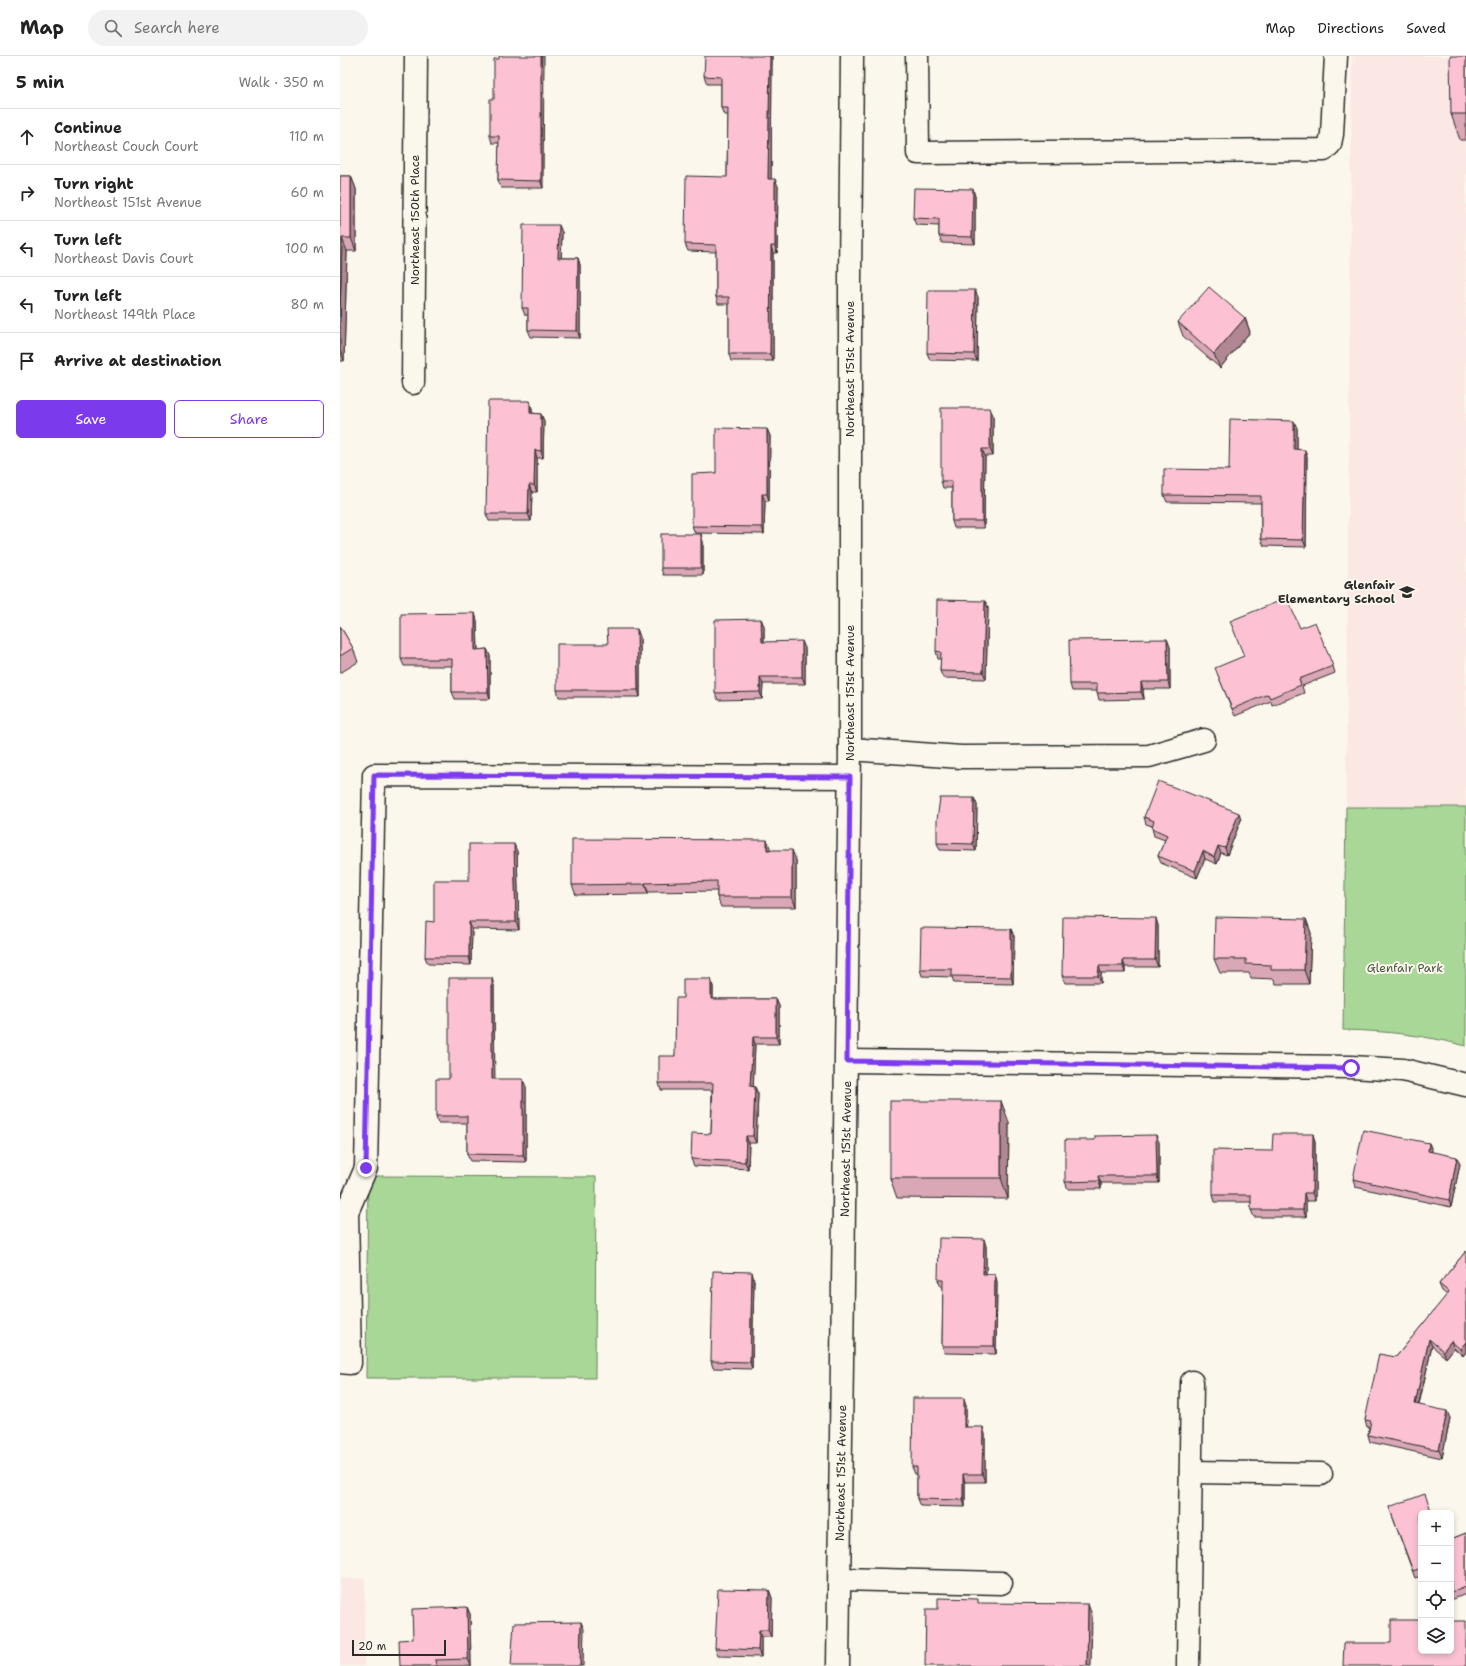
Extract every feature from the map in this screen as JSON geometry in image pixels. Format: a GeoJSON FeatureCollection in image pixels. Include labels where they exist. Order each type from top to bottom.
{"type":"FeatureCollection","features":[{"type":"Feature","properties":{"kind":"street","name":"Northeast 150th Place"},"geometry":{"type":"LineString","coordinates":[[413,383],[416,56]]}},
{"type":"Feature","properties":{"kind":"street","name":"Northeast 151st Avenue"},"geometry":{"type":"LineString","coordinates":[[838,1666],[850,777],[850,273],[852,56]]}},
{"type":"Feature","properties":{"kind":"street"},"geometry":{"type":"LineString","coordinates":[[917,56],[918,152],[926,152],[1324,150],[1330,144],[1332,134],[1336,56]]}},
{"type":"Feature","properties":{"kind":"street"},"geometry":{"type":"LineString","coordinates":[[850,749],[961,757],[1149,756],[1204,740]]}},
{"type":"Feature","properties":{"kind":"street"},"geometry":{"type":"LineString","coordinates":[[345,1362],[347,1212],[366,1168],[374,775],[850,777]]}},
{"type":"Feature","properties":{"kind":"street"},"geometry":{"type":"LineString","coordinates":[[847,1061],[1403,1070],[1466,1085]]}},
{"type":"Feature","properties":{"kind":"street"},"geometry":{"type":"LineString","coordinates":[[1188,1666],[1192,1382]]}},
{"type":"Feature","properties":{"kind":"street"},"geometry":{"type":"LineString","coordinates":[[1191,1472],[1321,1474]]}},
{"type":"Feature","properties":{"kind":"street"},"geometry":{"type":"LineString","coordinates":[[840,1579],[1002,1583]]}},
{"type":"Feature","properties":{"kind":"shaded area","name":"Glenfair Elementary School"},"geometry":{"type":"Polygon","coordinates":[[[1352,56],[1466,56],[1466,807],[1346,807],[1352,56]]]}},
{"type":"Feature","properties":{"kind":"shaded area"},"geometry":{"type":"Polygon","coordinates":[[[340,1579],[365,1579],[364,1666],[340,1666],[340,1579]]]}},
{"type":"Feature","properties":{"kind":"green space","name":"Glenfair Park"},"geometry":{"type":"Polygon","coordinates":[[[1346,807],[1466,807],[1466,1046],[1405,1034],[1343,1030],[1346,807]]]}},
{"type":"Feature","properties":{"kind":"green space"},"geometry":{"type":"Polygon","coordinates":[[[368,1176],[596,1177],[595,1378],[366,1378],[368,1176]]]}},
{"type":"Feature","properties":{"kind":"building"},"geometry":{"type":"Polygon","coordinates":[[[499,56],[541,56],[541,181],[498,180],[499,136],[490,136],[490,99],[494,99],[494,59],[499,59],[499,56]]]}},
{"type":"Feature","properties":{"kind":"building"},"geometry":{"type":"Polygon","coordinates":[[[705,56],[770,56],[768,179],[775,179],[775,246],[771,246],[770,354],[729,354],[729,297],[716,297],[716,245],[685,244],[686,176],[727,177],[728,108],[721,108],[721,77],[704,76],[705,56]]]}},
{"type":"Feature","properties":{"kind":"building"},"geometry":{"type":"Polygon","coordinates":[[[1450,56],[1466,56],[1466,114],[1451,114],[1450,56]]]}},
{"type":"Feature","properties":{"kind":"building"},"geometry":{"type":"Polygon","coordinates":[[[340,176],[351,176],[351,238],[342,238],[340,317],[340,176]]]}},
{"type":"Feature","properties":{"kind":"building"},"geometry":{"type":"Polygon","coordinates":[[[914,188],[973,189],[972,237],[939,236],[939,219],[913,218],[914,188]]]}},
{"type":"Feature","properties":{"kind":"building"},"geometry":{"type":"Polygon","coordinates":[[[523,225],[559,225],[558,258],[578,258],[577,331],[528,330],[528,308],[522,308],[523,225]]]}},
{"type":"Feature","properties":{"kind":"building"},"geometry":{"type":"Polygon","coordinates":[[[1209,287],[1245,318],[1214,354],[1178,322],[1209,287]]]}},
{"type":"Feature","properties":{"kind":"building"},"geometry":{"type":"Polygon","coordinates":[[[928,290],[975,290],[974,354],[927,353],[928,290]]]}},
{"type":"Feature","properties":{"kind":"building"},"geometry":{"type":"Polygon","coordinates":[[[488,401],[530,401],[530,413],[541,414],[541,451],[535,450],[534,485],[529,485],[528,514],[486,514],[488,401]]]}},
{"type":"Feature","properties":{"kind":"building"},"geometry":{"type":"Polygon","coordinates":[[[941,408],[990,408],[990,449],[982,449],[982,521],[952,521],[952,481],[941,481],[941,408]]]}},
{"type":"Feature","properties":{"kind":"building"},"geometry":{"type":"Polygon","coordinates":[[[1230,419],[1294,421],[1294,449],[1305,450],[1303,540],[1261,539],[1261,496],[1164,495],[1164,469],[1229,470],[1230,419]]]}},
{"type":"Feature","properties":{"kind":"building"},"geometry":{"type":"Polygon","coordinates":[[[716,428],[767,429],[767,494],[762,494],[762,527],[692,526],[692,474],[716,473],[716,428]]]}},
{"type":"Feature","properties":{"kind":"building"},"geometry":{"type":"Polygon","coordinates":[[[661,534],[701,534],[701,568],[661,568],[661,534]]]}},
{"type":"Feature","properties":{"kind":"building"},"geometry":{"type":"Polygon","coordinates":[[[1287,598],[1300,628],[1315,622],[1333,666],[1299,679],[1301,685],[1270,698],[1268,694],[1232,709],[1215,668],[1244,656],[1230,621],[1287,598]]]}},
{"type":"Feature","properties":{"kind":"building"},"geometry":{"type":"Polygon","coordinates":[[[937,600],[985,601],[983,672],[940,671],[941,652],[936,651],[937,600]]]}},
{"type":"Feature","properties":{"kind":"building"},"geometry":{"type":"Polygon","coordinates":[[[475,613],[475,650],[487,649],[488,692],[452,692],[452,659],[401,659],[401,614],[475,613]]]}},
{"type":"Feature","properties":{"kind":"building"},"geometry":{"type":"Polygon","coordinates":[[[761,619],[762,642],[802,641],[802,677],[760,677],[760,692],[715,693],[715,620],[761,619]]]}},
{"type":"Feature","properties":{"kind":"building"},"geometry":{"type":"Polygon","coordinates":[[[340,626],[353,648],[340,656],[340,626]]]}},
{"type":"Feature","properties":{"kind":"building"},"geometry":{"type":"Polygon","coordinates":[[[607,629],[637,629],[638,690],[557,690],[557,644],[608,644],[607,629]]]}},
{"type":"Feature","properties":{"kind":"building"},"geometry":{"type":"Polygon","coordinates":[[[1167,639],[1168,682],[1141,682],[1141,692],[1097,693],[1097,684],[1070,684],[1069,640],[1167,639]]]}},
{"type":"Feature","properties":{"kind":"building"},"geometry":{"type":"Polygon","coordinates":[[[1158,781],[1239,813],[1225,848],[1218,846],[1214,857],[1203,851],[1195,871],[1158,856],[1167,835],[1152,828],[1154,821],[1144,817],[1158,781]]]}},
{"type":"Feature","properties":{"kind":"building"},"geometry":{"type":"Polygon","coordinates":[[[940,798],[974,798],[973,844],[937,843],[937,820],[940,798]]]}},
{"type":"Feature","properties":{"kind":"building"},"geometry":{"type":"Polygon","coordinates":[[[572,839],[767,840],[767,850],[792,850],[792,897],[717,897],[717,881],[572,885],[572,839]]]}},
{"type":"Feature","properties":{"kind":"building"},"geometry":{"type":"Polygon","coordinates":[[[469,844],[514,844],[516,922],[469,922],[469,957],[425,957],[426,921],[434,922],[434,880],[469,880],[469,844]]]}},
{"type":"Feature","properties":{"kind":"building"},"geometry":{"type":"Polygon","coordinates":[[[1063,917],[1156,918],[1155,960],[1123,960],[1123,966],[1099,966],[1098,976],[1062,976],[1063,917]]]}},
{"type":"Feature","properties":{"kind":"building"},"geometry":{"type":"Polygon","coordinates":[[[1215,917],[1306,919],[1304,970],[1271,970],[1271,965],[1246,964],[1246,959],[1214,959],[1215,917]]]}},
{"type":"Feature","properties":{"kind":"building"},"geometry":{"type":"Polygon","coordinates":[[[921,928],[1011,929],[1011,977],[952,976],[952,969],[920,969],[921,928]]]}},
{"type":"Feature","properties":{"kind":"building"},"geometry":{"type":"Polygon","coordinates":[[[449,978],[492,978],[492,1079],[523,1079],[523,1155],[467,1154],[467,1116],[436,1116],[436,1079],[449,1079],[449,978]]]}},
{"type":"Feature","properties":{"kind":"building"},"geometry":{"type":"Polygon","coordinates":[[[683,979],[711,979],[711,999],[776,999],[776,1037],[753,1037],[750,1086],[755,1087],[753,1136],[746,1136],[745,1162],[691,1159],[692,1133],[711,1134],[713,1083],[659,1083],[659,1056],[675,1056],[676,998],[683,998],[683,979]]]}},
{"type":"Feature","properties":{"kind":"building"},"geometry":{"type":"Polygon","coordinates":[[[890,1101],[1001,1101],[1001,1178],[890,1178],[890,1101]]]}},
{"type":"Feature","properties":{"kind":"building"},"geometry":{"type":"Polygon","coordinates":[[[1363,1130],[1429,1143],[1428,1151],[1457,1157],[1449,1200],[1353,1179],[1363,1130]]]}},
{"type":"Feature","properties":{"kind":"building"},"geometry":{"type":"Polygon","coordinates":[[[1273,1134],[1313,1134],[1312,1193],[1304,1193],[1303,1210],[1251,1210],[1251,1195],[1213,1195],[1213,1150],[1272,1151],[1273,1134]]]}},
{"type":"Feature","properties":{"kind":"building"},"geometry":{"type":"Polygon","coordinates":[[[1156,1135],[1157,1176],[1098,1176],[1099,1181],[1065,1182],[1065,1140],[1095,1140],[1095,1136],[1156,1135]]]}},
{"type":"Feature","properties":{"kind":"building"},"geometry":{"type":"Polygon","coordinates":[[[939,1238],[984,1239],[983,1274],[995,1274],[994,1346],[942,1346],[943,1280],[938,1280],[939,1238]]]}},
{"type":"Feature","properties":{"kind":"building"},"geometry":{"type":"Polygon","coordinates":[[[1466,1251],[1466,1342],[1460,1349],[1451,1341],[1443,1351],[1429,1339],[1415,1404],[1447,1411],[1439,1450],[1368,1435],[1371,1421],[1365,1420],[1379,1354],[1396,1357],[1449,1292],[1439,1284],[1466,1251]]]}},
{"type":"Feature","properties":{"kind":"building"},"geometry":{"type":"Polygon","coordinates":[[[713,1271],[752,1272],[750,1362],[711,1361],[713,1271]]]}},
{"type":"Feature","properties":{"kind":"building"},"geometry":{"type":"Polygon","coordinates":[[[913,1398],[964,1398],[964,1427],[983,1427],[982,1474],[963,1474],[963,1500],[917,1499],[917,1467],[912,1467],[913,1398]]]}},
{"type":"Feature","properties":{"kind":"building"},"geometry":{"type":"Polygon","coordinates":[[[1425,1494],[1431,1510],[1418,1510],[1418,1569],[1413,1571],[1389,1507],[1425,1494]]]}},
{"type":"Feature","properties":{"kind":"building"},"geometry":{"type":"Polygon","coordinates":[[[1466,1533],[1466,1586],[1454,1591],[1454,1546],[1454,1538],[1466,1533]]]}},
{"type":"Feature","properties":{"kind":"building"},"geometry":{"type":"Polygon","coordinates":[[[718,1589],[769,1590],[768,1630],[759,1630],[758,1650],[715,1648],[718,1589]]]}},
{"type":"Feature","properties":{"kind":"building"},"geometry":{"type":"Polygon","coordinates":[[[938,1598],[978,1599],[978,1603],[1088,1604],[1087,1666],[925,1666],[926,1609],[938,1609],[938,1598]]]}},
{"type":"Feature","properties":{"kind":"building"},"geometry":{"type":"Polygon","coordinates":[[[467,1607],[468,1659],[435,1660],[436,1666],[400,1666],[399,1640],[413,1639],[412,1609],[467,1607]]]}},
{"type":"Feature","properties":{"kind":"building"},"geometry":{"type":"Polygon","coordinates":[[[1391,1620],[1418,1620],[1418,1654],[1454,1654],[1454,1621],[1466,1621],[1466,1666],[1343,1666],[1344,1643],[1391,1643],[1391,1620]]]}},
{"type":"Feature","properties":{"kind":"building"},"geometry":{"type":"Polygon","coordinates":[[[581,1622],[580,1666],[511,1666],[514,1623],[581,1622]]]}},
{"type":"Feature","properties":{"kind":"place","name":"Glenfair Elementary School"},"geometry":{"type":"Point","coordinates":[1407,592]}},
{"type":"Feature","properties":{"kind":"route"},"geometry":{"type":"LineString","coordinates":[[366,1168],[374,775],[850,777],[847,1061],[1351,1068]]}}]}
